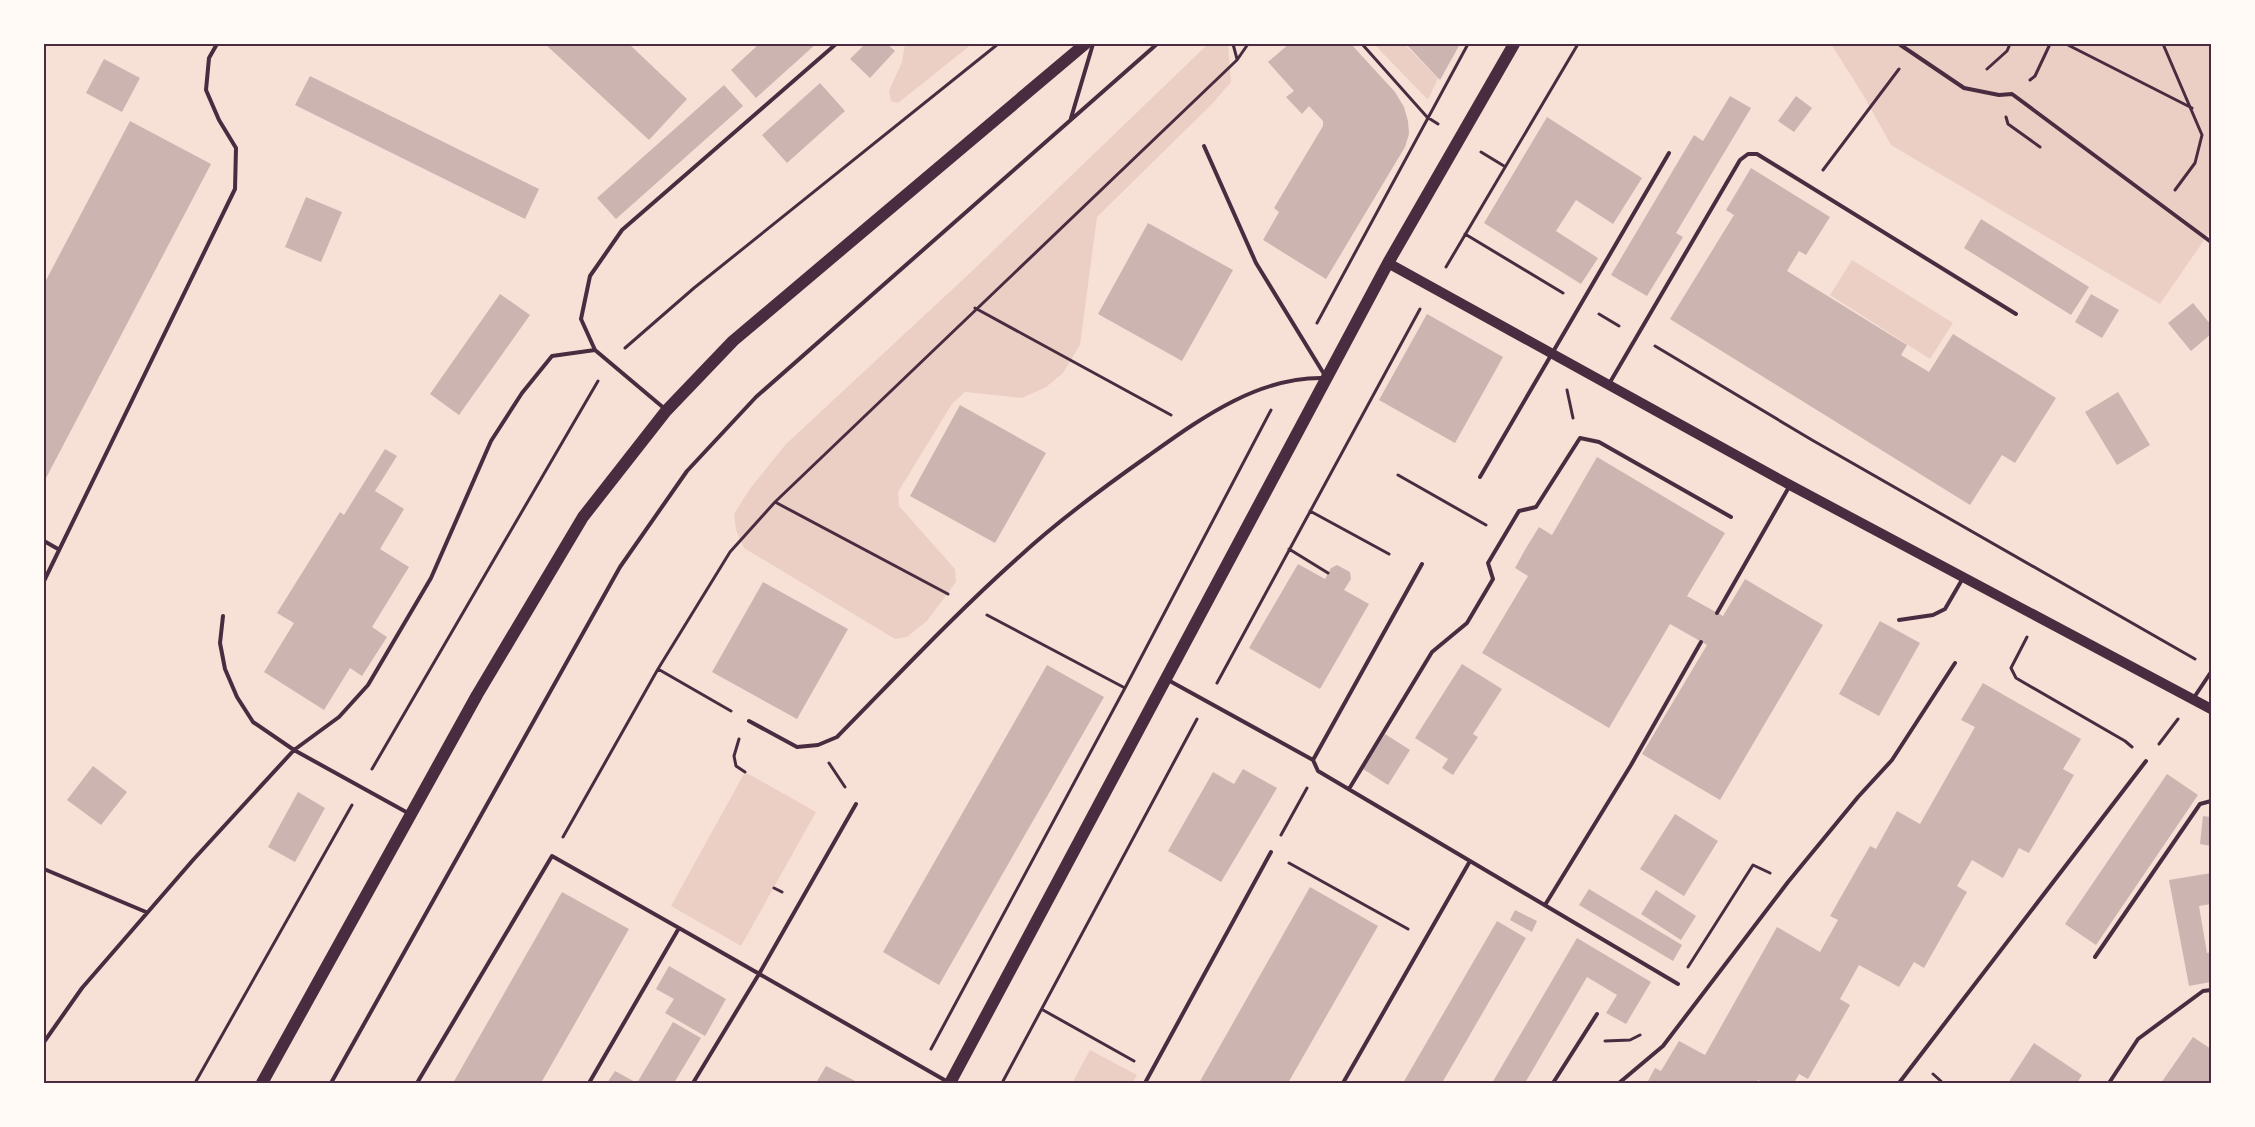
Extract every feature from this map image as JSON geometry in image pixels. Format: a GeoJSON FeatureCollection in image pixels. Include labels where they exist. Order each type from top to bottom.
{"type":"FeatureCollection","features":[{"type":"Feature","properties":{"kind":"main road"},"geometry":{"type":"LineString","coordinates":[[262,1083],[410,814],[583,517],[666,411],[733,341],[1085,44]]}},
{"type":"Feature","properties":{"kind":"main road"},"geometry":{"type":"LineString","coordinates":[[950,1083],[1388,263],[1514,44]]}},
{"type":"Feature","properties":{"kind":"main road"},"geometry":{"type":"LineString","coordinates":[[1388,263],[1608,386],[1963,578],[2211,709]]}},
{"type":"Feature","properties":{"kind":"lane"},"geometry":{"type":"LineString","coordinates":[[44,581],[235,189],[236,148],[219,120],[206,90],[208,58],[217,44]]}},
{"type":"Feature","properties":{"kind":"lane"},"geometry":{"type":"LineString","coordinates":[[666,411],[595,350],[581,318],[590,276],[622,230],[836,44]]}},
{"type":"Feature","properties":{"kind":"lane"},"geometry":{"type":"LineString","coordinates":[[1071,118],[1093,44]]}},
{"type":"Feature","properties":{"kind":"lane"},"geometry":{"type":"LineString","coordinates":[[331,1083],[620,567],[688,471],[756,397],[1157,44]]}},
{"type":"Feature","properties":{"kind":"lane"},"geometry":{"type":"LineString","coordinates":[[1899,44],[1964,88],[1999,95],[2012,94],[2211,242]]}},
{"type":"Feature","properties":{"kind":"lane"},"geometry":{"type":"LineString","coordinates":[[1204,146],[1256,263],[1327,378]]}},
{"type":"Feature","properties":{"kind":"lane"},"geometry":{"type":"LineString","coordinates":[[1480,477],[1670,153]]}},
{"type":"Feature","properties":{"kind":"lane"},"geometry":{"type":"LineString","coordinates":[[1608,386],[1740,160],[1748,154],[1757,154],[1812,186],[2016,314]]}},
{"type":"Feature","properties":{"kind":"lane"},"geometry":{"type":"LineString","coordinates":[[44,1042],[82,988],[146,912],[294,750],[339,717],[368,685],[431,578],[491,441],[522,393],[552,356],[595,350]]}},
{"type":"Feature","properties":{"kind":"lane"},"geometry":{"type":"LineString","coordinates":[[749,721],[797,748],[818,745],[837,737],[1021,554],[1085,501],[1191,426],[1263,386],[1301,377],[1327,378]]}},
{"type":"Feature","properties":{"kind":"lane"},"geometry":{"type":"LineString","coordinates":[[1349,789],[1432,652],[1467,624],[1493,579],[1488,562],[1519,511],[1536,507],[1580,438],[1599,442],[1731,517]]}},
{"type":"Feature","properties":{"kind":"lane"},"geometry":{"type":"LineString","coordinates":[[1717,613],[1790,484]]}},
{"type":"Feature","properties":{"kind":"lane"},"geometry":{"type":"LineString","coordinates":[[44,541],[58,549]]}},
{"type":"Feature","properties":{"kind":"lane"},"geometry":{"type":"LineString","coordinates":[[1313,760],[1422,564]]}},
{"type":"Feature","properties":{"kind":"lane"},"geometry":{"type":"LineString","coordinates":[[1899,620],[1933,615],[1945,609],[1963,578]]}},
{"type":"Feature","properties":{"kind":"lane"},"geometry":{"type":"LineString","coordinates":[[223,616],[220,643],[225,669],[237,697],[253,722],[294,750],[410,814]]}},
{"type":"Feature","properties":{"kind":"lane"},"geometry":{"type":"LineString","coordinates":[[1545,906],[1631,764],[1701,642]]}},
{"type":"Feature","properties":{"kind":"lane"},"geometry":{"type":"LineString","coordinates":[[1619,1083],[1663,1046],[1788,882],[1858,797],[1892,760],[1955,664]]}},
{"type":"Feature","properties":{"kind":"lane"},"geometry":{"type":"LineString","coordinates":[[2193,699],[2211,672]]}},
{"type":"Feature","properties":{"kind":"lane"},"geometry":{"type":"LineString","coordinates":[[1166,679],[1313,760],[1318,770],[1678,984]]}},
{"type":"Feature","properties":{"kind":"lane"},"geometry":{"type":"LineString","coordinates":[[1899,1083],[2146,761]]}},
{"type":"Feature","properties":{"kind":"lane"},"geometry":{"type":"LineString","coordinates":[[2095,956],[2200,804],[2211,801]]}},
{"type":"Feature","properties":{"kind":"lane"},"geometry":{"type":"LineString","coordinates":[[693,1083],[759,974],[856,804]]}},
{"type":"Feature","properties":{"kind":"lane"},"geometry":{"type":"LineString","coordinates":[[1145,1083],[1270,852]]}},
{"type":"Feature","properties":{"kind":"lane"},"geometry":{"type":"LineString","coordinates":[[417,1083],[552,856],[950,1083]]}},
{"type":"Feature","properties":{"kind":"lane"},"geometry":{"type":"LineString","coordinates":[[1344,1083],[1470,861]]}},
{"type":"Feature","properties":{"kind":"lane"},"geometry":{"type":"LineString","coordinates":[[44,869],[146,912]]}},
{"type":"Feature","properties":{"kind":"lane"},"geometry":{"type":"LineString","coordinates":[[589,1083],[679,928]]}},
{"type":"Feature","properties":{"kind":"lane"},"geometry":{"type":"LineString","coordinates":[[2109,1083],[2138,1039],[2203,991],[2211,990]]}},
{"type":"Feature","properties":{"kind":"lane"},"geometry":{"type":"LineString","coordinates":[[1553,1083],[1578,1041],[1597,1014]]}},
{"type":"Feature","properties":{"kind":"path"},"geometry":{"type":"LineString","coordinates":[[1233,44],[1237,60]]}},
{"type":"Feature","properties":{"kind":"path"},"geometry":{"type":"LineString","coordinates":[[552,856],[658,669],[730,552],[775,502],[975,308],[1237,60],[1248,44]]}},
{"type":"Feature","properties":{"kind":"path"},"geometry":{"type":"LineString","coordinates":[[1362,44],[1428,117]]}},
{"type":"Feature","properties":{"kind":"path"},"geometry":{"type":"LineString","coordinates":[[1306,345],[1468,44]]}},
{"type":"Feature","properties":{"kind":"path"},"geometry":{"type":"LineString","coordinates":[[1434,288],[1578,44]]}},
{"type":"Feature","properties":{"kind":"path"},"geometry":{"type":"LineString","coordinates":[[1942,72],[1967,76],[1990,68],[2007,51],[2010,44]]}},
{"type":"Feature","properties":{"kind":"path"},"geometry":{"type":"LineString","coordinates":[[2012,94],[2035,76],[2050,44]]}},
{"type":"Feature","properties":{"kind":"path"},"geometry":{"type":"LineString","coordinates":[[2066,44],[2192,108]]}},
{"type":"Feature","properties":{"kind":"path"},"geometry":{"type":"LineString","coordinates":[[2159,203],[2176,190],[2195,163],[2202,135],[2163,44]]}},
{"type":"Feature","properties":{"kind":"path"},"geometry":{"type":"LineString","coordinates":[[1812,186],[1912,52]]}},
{"type":"Feature","properties":{"kind":"path"},"geometry":{"type":"LineString","coordinates":[[2008,124],[2040,147]]}},
{"type":"Feature","properties":{"kind":"path"},"geometry":{"type":"LineString","coordinates":[[1465,234],[1821,445],[2203,663]]}},
{"type":"Feature","properties":{"kind":"path"},"geometry":{"type":"LineString","coordinates":[[975,308],[1191,426]]}},
{"type":"Feature","properties":{"kind":"path"},"geometry":{"type":"LineString","coordinates":[[921,1066],[1125,688],[1286,381]]}},
{"type":"Feature","properties":{"kind":"path"},"geometry":{"type":"LineString","coordinates":[[1567,387],[1569,407],[1580,438]]}},
{"type":"Feature","properties":{"kind":"path"},"geometry":{"type":"LineString","coordinates":[[1398,475],[1504,535]]}},
{"type":"Feature","properties":{"kind":"path"},"geometry":{"type":"LineString","coordinates":[[775,502],[1125,688]]}},
{"type":"Feature","properties":{"kind":"path"},"geometry":{"type":"LineString","coordinates":[[1310,511],[1389,554]]}},
{"type":"Feature","properties":{"kind":"path"},"geometry":{"type":"LineString","coordinates":[[1289,549],[1328,573]]}},
{"type":"Feature","properties":{"kind":"path"},"geometry":{"type":"LineString","coordinates":[[2013,663],[2011,668],[2016,678],[2126,741]]}},
{"type":"Feature","properties":{"kind":"path"},"geometry":{"type":"LineString","coordinates":[[658,669],[749,721]]}},
{"type":"Feature","properties":{"kind":"path"},"geometry":{"type":"LineString","coordinates":[[2146,761],[2193,699]]}},
{"type":"Feature","properties":{"kind":"path"},"geometry":{"type":"LineString","coordinates":[[737,742],[734,756],[736,766],[745,772]]}},
{"type":"Feature","properties":{"kind":"path"},"geometry":{"type":"LineString","coordinates":[[818,745],[856,804]]}},
{"type":"Feature","properties":{"kind":"path"},"geometry":{"type":"LineString","coordinates":[[1318,770],[1270,852],[1426,938]]}},
{"type":"Feature","properties":{"kind":"path"},"geometry":{"type":"LineString","coordinates":[[1678,984],[1753,865],[1788,882]]}},
{"type":"Feature","properties":{"kind":"path"},"geometry":{"type":"LineString","coordinates":[[1042,1010],[1152,1070]]}},
{"type":"Feature","properties":{"kind":"path"},"geometry":{"type":"LineString","coordinates":[[1578,1041],[1630,1040],[1642,1034]]}},
{"type":"Feature","properties":{"kind":"shaded area"},"geometry":{"type":"Polygon","coordinates":[[[905,44],[972,44],[898,103],[891,101],[889,91],[902,62],[905,44]]]}},
{"type":"Feature","properties":{"kind":"shaded area"},"geometry":{"type":"Polygon","coordinates":[[[1208,44],[1228,44],[1231,82],[1212,104],[1097,217],[1080,345],[1063,373],[1046,387],[1022,398],[965,392],[952,404],[898,492],[899,506],[955,569],[956,582],[927,621],[907,637],[895,639],[744,548],[736,530],[734,514],[749,490],[786,444],[971,272],[1208,44]]]}},
{"type":"Feature","properties":{"kind":"shaded area"},"geometry":{"type":"Polygon","coordinates":[[[1374,44],[1404,44],[1438,78],[1429,98],[1427,99],[1374,44]]]}},
{"type":"Feature","properties":{"kind":"shaded area"},"geometry":{"type":"Polygon","coordinates":[[[1831,44],[2211,44],[2211,230],[2160,304],[1891,145],[1862,93],[1831,44]]]}},
{"type":"Feature","properties":{"kind":"shaded area"},"geometry":{"type":"Polygon","coordinates":[[[1852,260],[1953,323],[1930,359],[1830,295],[1852,260]]]}},
{"type":"Feature","properties":{"kind":"shaded area"},"geometry":{"type":"Polygon","coordinates":[[[745,772],[816,812],[741,946],[671,906],[745,772]]]}},
{"type":"Feature","properties":{"kind":"shaded area"},"geometry":{"type":"Polygon","coordinates":[[[1090,1050],[1137,1075],[1132,1083],[1072,1083],[1090,1050]]]}},
{"type":"Feature","properties":{"kind":"building"},"geometry":{"type":"Polygon","coordinates":[[[545,44],[629,44],[687,99],[649,140],[545,44]]]}},
{"type":"Feature","properties":{"kind":"building"},"geometry":{"type":"Polygon","coordinates":[[[759,44],[816,44],[756,98],[731,70],[759,44]]]}},
{"type":"Feature","properties":{"kind":"building"},"geometry":{"type":"Polygon","coordinates":[[[865,44],[887,44],[895,51],[870,78],[850,59],[865,44]]]}},
{"type":"Feature","properties":{"kind":"building"},"geometry":{"type":"Polygon","coordinates":[[[1289,44],[1351,44],[1395,92],[1404,107],[1408,121],[1409,134],[1405,147],[1326,279],[1263,240],[1279,212],[1274,208],[1323,126],[1323,121],[1309,106],[1302,114],[1286,97],[1294,91],[1268,62],[1289,44]]]}},
{"type":"Feature","properties":{"kind":"building"},"geometry":{"type":"Polygon","coordinates":[[[1406,44],[1460,44],[1440,80],[1406,44]]]}},
{"type":"Feature","properties":{"kind":"building"},"geometry":{"type":"Polygon","coordinates":[[[104,59],[140,78],[122,112],[86,93],[104,59]]]}},
{"type":"Feature","properties":{"kind":"building"},"geometry":{"type":"Polygon","coordinates":[[[310,76],[539,189],[525,219],[295,105],[310,76]]]}},
{"type":"Feature","properties":{"kind":"building"},"geometry":{"type":"Polygon","coordinates":[[[820,83],[845,111],[787,163],[762,135],[820,83]]]}},
{"type":"Feature","properties":{"kind":"building"},"geometry":{"type":"Polygon","coordinates":[[[724,85],[743,106],[616,219],[597,198],[724,85]]]}},
{"type":"Feature","properties":{"kind":"building"},"geometry":{"type":"Polygon","coordinates":[[[1730,96],[1751,108],[1676,233],[1683,237],[1647,296],[1611,275],[1694,135],[1703,141],[1730,96]]]}},
{"type":"Feature","properties":{"kind":"building"},"geometry":{"type":"Polygon","coordinates":[[[1796,96],[1812,108],[1794,132],[1778,121],[1796,96]]]}},
{"type":"Feature","properties":{"kind":"building"},"geometry":{"type":"Polygon","coordinates":[[[1547,117],[1642,178],[1613,224],[1576,200],[1556,231],[1598,258],[1581,284],[1484,223],[1547,117]]]}},
{"type":"Feature","properties":{"kind":"building"},"geometry":{"type":"Polygon","coordinates":[[[130,121],[211,164],[46,478],[44,477],[44,284],[130,121]]]}},
{"type":"Feature","properties":{"kind":"building"},"geometry":{"type":"Polygon","coordinates":[[[1751,168],[1830,217],[1806,255],[1799,251],[1787,271],[1907,345],[1901,355],[1929,372],[1953,334],[2056,398],[2015,463],[2002,455],[1970,505],[1670,319],[1734,215],[1726,210],[1751,168]]]}},
{"type":"Feature","properties":{"kind":"building"},"geometry":{"type":"Polygon","coordinates":[[[306,197],[342,212],[321,262],[285,247],[306,197]]]}},
{"type":"Feature","properties":{"kind":"building"},"geometry":{"type":"Polygon","coordinates":[[[1981,219],[2089,287],[2071,315],[1964,248],[1981,219]]]}},
{"type":"Feature","properties":{"kind":"building"},"geometry":{"type":"Polygon","coordinates":[[[1148,223],[1233,270],[1182,361],[1098,314],[1148,223]]]}},
{"type":"Feature","properties":{"kind":"building"},"geometry":{"type":"Polygon","coordinates":[[[500,294],[530,315],[459,415],[430,394],[500,294]]]}},
{"type":"Feature","properties":{"kind":"building"},"geometry":{"type":"Polygon","coordinates":[[[2091,294],[2119,310],[2102,338],[2075,322],[2091,294]]]}},
{"type":"Feature","properties":{"kind":"building"},"geometry":{"type":"Polygon","coordinates":[[[2193,303],[2211,325],[2211,334],[2191,351],[2168,323],[2193,303]]]}},
{"type":"Feature","properties":{"kind":"building"},"geometry":{"type":"Polygon","coordinates":[[[1427,314],[1503,357],[1455,443],[1379,400],[1427,314]]]}},
{"type":"Feature","properties":{"kind":"building"},"geometry":{"type":"Polygon","coordinates":[[[2118,392],[2150,445],[2117,465],[2085,412],[2118,392]]]}},
{"type":"Feature","properties":{"kind":"building"},"geometry":{"type":"Polygon","coordinates":[[[960,405],[1046,453],[995,543],[910,496],[960,405]]]}},
{"type":"Feature","properties":{"kind":"building"},"geometry":{"type":"Polygon","coordinates":[[[385,449],[397,456],[375,491],[404,509],[380,549],[409,567],[372,627],[387,637],[362,676],[350,668],[324,710],[264,672],[294,623],[277,613],[340,512],[344,515],[385,449]]]}},
{"type":"Feature","properties":{"kind":"building"},"geometry":{"type":"Polygon","coordinates":[[[1597,457],[1725,533],[1687,596],[1723,616],[1745,579],[1823,625],[1720,800],[1642,754],[1707,645],[1670,624],[1609,728],[1482,653],[1528,576],[1515,568],[1526,548],[1539,527],[1552,535],[1597,457]]]}},
{"type":"Feature","properties":{"kind":"building"},"geometry":{"type":"Polygon","coordinates":[[[1298,564],[1325,579],[1331,568],[1337,565],[1350,572],[1351,579],[1344,590],[1369,604],[1320,689],[1249,648],[1298,564]]]}},
{"type":"Feature","properties":{"kind":"building"},"geometry":{"type":"Polygon","coordinates":[[[763,582],[848,629],[797,719],[712,672],[763,582]]]}},
{"type":"Feature","properties":{"kind":"building"},"geometry":{"type":"Polygon","coordinates":[[[1880,621],[1920,643],[1879,716],[1839,694],[1880,621]]]}},
{"type":"Feature","properties":{"kind":"building"},"geometry":{"type":"Polygon","coordinates":[[[1462,664],[1502,689],[1473,734],[1478,737],[1453,775],[1442,768],[1448,759],[1415,738],[1462,664]]]}},
{"type":"Feature","properties":{"kind":"building"},"geometry":{"type":"Polygon","coordinates":[[[1047,665],[1104,697],[939,985],[883,952],[1047,665]]]}},
{"type":"Feature","properties":{"kind":"building"},"geometry":{"type":"Polygon","coordinates":[[[1983,683],[2081,739],[2063,769],[2074,775],[2029,853],[2019,848],[2003,878],[1972,860],[1957,886],[1967,892],[1924,968],[1914,962],[1899,987],[1859,965],[1840,999],[1850,1005],[1808,1079],[1799,1074],[1794,1083],[1764,1083],[1758,1080],[1756,1083],[1647,1083],[1655,1068],[1661,1071],[1679,1041],[1705,1055],[1777,927],[1820,952],[1838,920],[1830,916],[1870,846],[1876,849],[1897,811],[1920,824],[1975,727],[1961,720],[1983,683]]]}},
{"type":"Feature","properties":{"kind":"building"},"geometry":{"type":"Polygon","coordinates":[[[1385,734],[1410,750],[1388,785],[1363,769],[1385,734]]]}},
{"type":"Feature","properties":{"kind":"building"},"geometry":{"type":"Polygon","coordinates":[[[93,766],[127,792],[101,825],[67,800],[93,766]]]}},
{"type":"Feature","properties":{"kind":"building"},"geometry":{"type":"Polygon","coordinates":[[[1243,769],[1277,788],[1221,882],[1168,851],[1213,772],[1234,784],[1243,769]]]}},
{"type":"Feature","properties":{"kind":"building"},"geometry":{"type":"Polygon","coordinates":[[[2167,774],[2198,795],[2096,945],[2065,924],[2167,774]]]}},
{"type":"Feature","properties":{"kind":"building"},"geometry":{"type":"Polygon","coordinates":[[[298,792],[325,808],[295,862],[268,847],[298,792]]]}},
{"type":"Feature","properties":{"kind":"building"},"geometry":{"type":"Polygon","coordinates":[[[1675,814],[1718,841],[1684,896],[1640,869],[1675,814]]]}},
{"type":"Feature","properties":{"kind":"building"},"geometry":{"type":"Polygon","coordinates":[[[2203,816],[2211,817],[2211,846],[2200,844],[2203,816]]]}},
{"type":"Feature","properties":{"kind":"building"},"geometry":{"type":"Polygon","coordinates":[[[2211,873],[2211,904],[2199,906],[2207,953],[2211,952],[2211,982],[2189,986],[2169,880],[2211,873]]]}},
{"type":"Feature","properties":{"kind":"building"},"geometry":{"type":"Polygon","coordinates":[[[1310,887],[1378,926],[1288,1083],[1199,1083],[1310,887]]]}},
{"type":"Feature","properties":{"kind":"building"},"geometry":{"type":"Polygon","coordinates":[[[1589,889],[1682,945],[1673,961],[1579,905],[1589,889]]]}},
{"type":"Feature","properties":{"kind":"building"},"geometry":{"type":"Polygon","coordinates":[[[1656,890],[1696,916],[1681,940],[1641,914],[1656,890]]]}},
{"type":"Feature","properties":{"kind":"building"},"geometry":{"type":"Polygon","coordinates":[[[562,892],[629,929],[541,1083],[453,1083],[562,892]]]}},
{"type":"Feature","properties":{"kind":"building"},"geometry":{"type":"Polygon","coordinates":[[[1515,910],[1537,921],[1532,932],[1510,920],[1515,910]]]}},
{"type":"Feature","properties":{"kind":"building"},"geometry":{"type":"Polygon","coordinates":[[[1497,921],[1526,938],[1442,1083],[1403,1083],[1497,921]]]}},
{"type":"Feature","properties":{"kind":"building"},"geometry":{"type":"Polygon","coordinates":[[[1577,938],[1651,982],[1626,1024],[1606,1013],[1617,995],[1587,977],[1525,1083],[1492,1083],[1577,938]]]}},
{"type":"Feature","properties":{"kind":"building"},"geometry":{"type":"Polygon","coordinates":[[[669,966],[726,999],[705,1036],[665,1013],[674,999],[656,989],[669,966]]]}},
{"type":"Feature","properties":{"kind":"building"},"geometry":{"type":"Polygon","coordinates":[[[673,1022],[701,1038],[674,1083],[637,1083],[673,1022]]]}},
{"type":"Feature","properties":{"kind":"building"},"geometry":{"type":"Polygon","coordinates":[[[2193,1037],[2211,1049],[2211,1083],[2161,1083],[2193,1037]]]}},
{"type":"Feature","properties":{"kind":"building"},"geometry":{"type":"Polygon","coordinates":[[[2034,1043],[2082,1075],[2077,1083],[2008,1083],[2034,1043]]]}},
{"type":"Feature","properties":{"kind":"building"},"geometry":{"type":"Polygon","coordinates":[[[826,1066],[859,1083],[816,1083],[826,1066]]]}},
{"type":"Feature","properties":{"kind":"building"},"geometry":{"type":"Polygon","coordinates":[[[615,1071],[637,1083],[607,1083],[615,1071]]]}}]}
